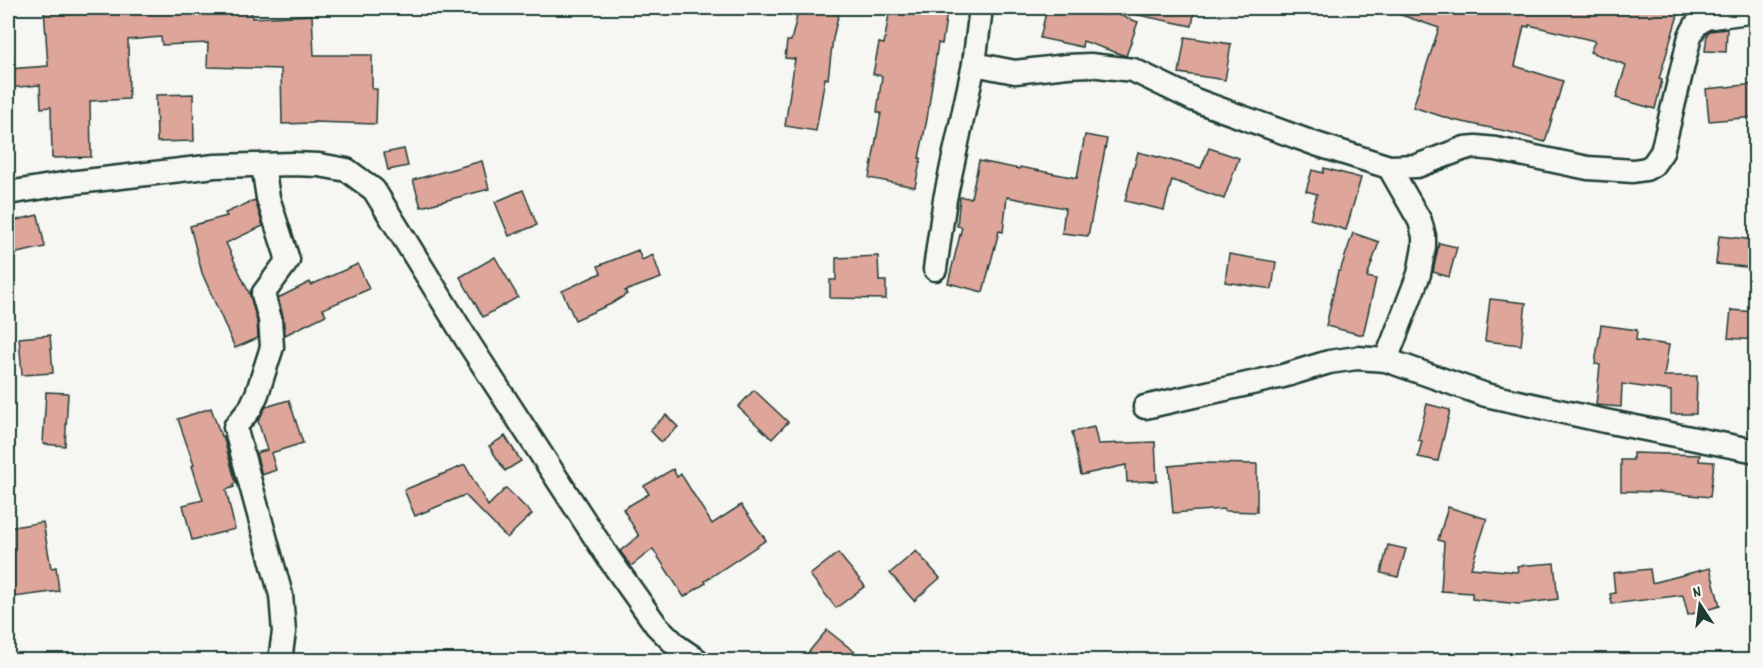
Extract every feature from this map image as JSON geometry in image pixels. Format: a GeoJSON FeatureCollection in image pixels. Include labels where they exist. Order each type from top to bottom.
{"type":"FeatureCollection","features":[{"type":"Feature","properties":{"kind":"street"},"geometry":{"type":"LineString","coordinates":[[935,269],[945,199],[974,64],[981,8]]}},
{"type":"Feature","properties":{"kind":"street"},"geometry":{"type":"LineString","coordinates":[[974,64],[1015,72],[1090,64],[1133,70],[1195,100],[1389,168],[1417,166],[1465,148],[1476,147],[1588,168],[1633,171],[1646,169],[1653,165],[1662,152],[1690,36],[1696,25],[1705,18],[1755,11]]}},
{"type":"Feature","properties":{"kind":"street"},"geometry":{"type":"LineString","coordinates":[[262,165],[268,198],[288,260],[263,294],[270,319],[272,346],[250,409],[234,427],[281,595],[284,632],[280,660]]}},
{"type":"Feature","properties":{"kind":"street"},"geometry":{"type":"LineString","coordinates":[[8,193],[69,183],[215,166],[320,165],[347,170],[374,190],[470,345],[608,557],[656,624],[678,647],[697,660]]}},
{"type":"Feature","properties":{"kind":"street"},"geometry":{"type":"LineString","coordinates":[[1386,360],[1419,274],[1424,247],[1420,221],[1389,168]]}},
{"type":"Feature","properties":{"kind":"street"},"geometry":{"type":"LineString","coordinates":[[1145,407],[1283,376],[1329,362],[1357,358],[1386,360],[1486,395],[1755,451]]}},
{"type":"Feature","properties":{"kind":"building"},"geometry":{"type":"Polygon","coordinates":[[[44,8],[146,8],[147,13],[213,10],[213,8],[251,8],[252,18],[312,15],[314,55],[372,55],[372,89],[377,89],[376,124],[313,122],[282,124],[281,69],[207,67],[208,43],[162,45],[161,37],[128,40],[129,99],[90,101],[91,157],[52,158],[51,107],[41,108],[40,85],[8,88],[8,69],[48,66],[44,8]]]}},
{"type":"Feature","properties":{"kind":"building"},"geometry":{"type":"Polygon","coordinates":[[[799,8],[840,8],[833,38],[828,79],[825,78],[816,131],[785,126],[795,59],[785,58],[787,41],[791,41],[799,8]]]}},
{"type":"Feature","properties":{"kind":"building"},"geometry":{"type":"Polygon","coordinates":[[[890,8],[947,12],[942,44],[938,43],[915,187],[869,178],[881,113],[877,112],[882,76],[873,74],[879,43],[884,44],[890,8]]]}},
{"type":"Feature","properties":{"kind":"building"},"geometry":{"type":"Polygon","coordinates":[[[1047,8],[1068,8],[1104,15],[1105,10],[1138,22],[1126,56],[1083,41],[1082,47],[1040,38],[1047,8]]]}},
{"type":"Feature","properties":{"kind":"building"},"geometry":{"type":"Polygon","coordinates":[[[1138,8],[1195,8],[1192,26],[1138,15],[1138,8]]]}},
{"type":"Feature","properties":{"kind":"building"},"geometry":{"type":"Polygon","coordinates":[[[1388,8],[1680,8],[1659,79],[1662,80],[1655,109],[1616,98],[1626,65],[1590,52],[1595,41],[1529,25],[1529,27],[1524,26],[1515,66],[1563,81],[1545,142],[1453,120],[1413,107],[1439,28],[1387,10],[1388,8]]]}},
{"type":"Feature","properties":{"kind":"building"},"geometry":{"type":"Polygon","coordinates":[[[1727,29],[1726,52],[1705,51],[1707,34],[1710,31],[1727,29]]]}},
{"type":"Feature","properties":{"kind":"building"},"geometry":{"type":"Polygon","coordinates":[[[1185,37],[1231,44],[1225,80],[1179,73],[1185,37]]]}},
{"type":"Feature","properties":{"kind":"building"},"geometry":{"type":"Polygon","coordinates":[[[1755,84],[1755,117],[1709,121],[1706,89],[1755,84]]]}},
{"type":"Feature","properties":{"kind":"building"},"geometry":{"type":"Polygon","coordinates":[[[193,94],[194,141],[157,142],[156,95],[193,94]]]}},
{"type":"Feature","properties":{"kind":"building"},"geometry":{"type":"Polygon","coordinates":[[[1085,135],[1107,139],[1088,236],[1062,233],[1065,208],[1007,197],[1003,232],[999,231],[983,292],[948,283],[962,227],[957,226],[960,197],[971,198],[979,161],[1077,178],[1085,135]]]}},
{"type":"Feature","properties":{"kind":"building"},"geometry":{"type":"Polygon","coordinates":[[[1209,148],[1239,158],[1224,199],[1172,180],[1164,210],[1125,201],[1138,152],[1201,168],[1209,148]]]}},
{"type":"Feature","properties":{"kind":"building"},"geometry":{"type":"Polygon","coordinates":[[[404,149],[408,166],[388,170],[384,153],[404,149]]]}},
{"type":"Feature","properties":{"kind":"building"},"geometry":{"type":"Polygon","coordinates":[[[482,161],[489,189],[421,207],[413,180],[482,161]]]}},
{"type":"Feature","properties":{"kind":"building"},"geometry":{"type":"Polygon","coordinates":[[[1324,168],[1361,178],[1346,230],[1310,219],[1317,194],[1306,191],[1312,170],[1323,173],[1324,168]]]}},
{"type":"Feature","properties":{"kind":"building"},"geometry":{"type":"Polygon","coordinates":[[[523,190],[537,225],[509,236],[495,202],[523,190]]]}},
{"type":"Feature","properties":{"kind":"building"},"geometry":{"type":"Polygon","coordinates":[[[255,200],[263,226],[226,243],[250,295],[257,321],[258,338],[235,348],[202,273],[190,226],[227,216],[225,213],[255,200]]]}},
{"type":"Feature","properties":{"kind":"building"},"geometry":{"type":"Polygon","coordinates":[[[38,215],[45,247],[8,255],[8,222],[38,215]]]}},
{"type":"Feature","properties":{"kind":"building"},"geometry":{"type":"Polygon","coordinates":[[[1353,233],[1379,242],[1367,277],[1376,279],[1363,335],[1326,326],[1338,271],[1340,271],[1353,233]]]}},
{"type":"Feature","properties":{"kind":"building"},"geometry":{"type":"Polygon","coordinates":[[[1719,236],[1755,240],[1755,268],[1716,264],[1719,236]]]}},
{"type":"Feature","properties":{"kind":"building"},"geometry":{"type":"Polygon","coordinates":[[[1439,243],[1457,247],[1449,277],[1433,272],[1439,243]]]}},
{"type":"Feature","properties":{"kind":"building"},"geometry":{"type":"Polygon","coordinates":[[[638,250],[642,260],[653,255],[661,278],[625,291],[627,294],[611,304],[575,320],[562,291],[601,273],[598,266],[638,250]]]}},
{"type":"Feature","properties":{"kind":"building"},"geometry":{"type":"Polygon","coordinates":[[[1229,254],[1276,262],[1272,289],[1225,282],[1229,254]]]}},
{"type":"Feature","properties":{"kind":"building"},"geometry":{"type":"Polygon","coordinates":[[[878,256],[879,281],[886,281],[886,299],[830,298],[830,280],[836,280],[836,258],[878,256]]]}},
{"type":"Feature","properties":{"kind":"building"},"geometry":{"type":"Polygon","coordinates":[[[495,257],[518,297],[483,317],[460,277],[495,257]]]}},
{"type":"Feature","properties":{"kind":"building"},"geometry":{"type":"Polygon","coordinates":[[[358,264],[369,289],[323,309],[326,315],[285,335],[278,298],[310,282],[311,285],[358,264]]]}},
{"type":"Feature","properties":{"kind":"building"},"geometry":{"type":"Polygon","coordinates":[[[1490,299],[1526,303],[1521,345],[1485,341],[1490,299]]]}},
{"type":"Feature","properties":{"kind":"building"},"geometry":{"type":"Polygon","coordinates":[[[1731,310],[1755,312],[1755,340],[1728,338],[1731,310]]]}},
{"type":"Feature","properties":{"kind":"building"},"geometry":{"type":"Polygon","coordinates":[[[1601,325],[1637,330],[1636,340],[1669,345],[1664,376],[1697,376],[1696,414],[1671,414],[1671,391],[1622,384],[1621,407],[1596,405],[1600,365],[1595,364],[1601,325]]]}},
{"type":"Feature","properties":{"kind":"building"},"geometry":{"type":"Polygon","coordinates":[[[50,335],[53,373],[22,375],[19,338],[50,335]]]}},
{"type":"Feature","properties":{"kind":"building"},"geometry":{"type":"Polygon","coordinates":[[[754,390],[788,422],[772,439],[738,407],[754,390]]]}},
{"type":"Feature","properties":{"kind":"building"},"geometry":{"type":"Polygon","coordinates":[[[46,392],[68,393],[65,446],[43,444],[46,392]]]}},
{"type":"Feature","properties":{"kind":"building"},"geometry":{"type":"Polygon","coordinates":[[[289,400],[303,443],[271,453],[276,470],[262,475],[256,453],[267,450],[258,421],[266,407],[289,400]]]}},
{"type":"Feature","properties":{"kind":"building"},"geometry":{"type":"Polygon","coordinates":[[[1427,404],[1450,410],[1438,461],[1418,457],[1422,441],[1418,440],[1427,404]]]}},
{"type":"Feature","properties":{"kind":"building"},"geometry":{"type":"Polygon","coordinates":[[[211,408],[221,436],[223,436],[236,483],[234,487],[226,490],[235,529],[192,540],[183,505],[203,500],[178,419],[211,408]]]}},
{"type":"Feature","properties":{"kind":"building"},"geometry":{"type":"Polygon","coordinates":[[[666,415],[678,427],[661,442],[650,430],[666,415]]]}},
{"type":"Feature","properties":{"kind":"building"},"geometry":{"type":"Polygon","coordinates":[[[1094,427],[1098,444],[1155,442],[1157,481],[1127,482],[1126,465],[1081,475],[1072,432],[1094,427]]]}},
{"type":"Feature","properties":{"kind":"building"},"geometry":{"type":"Polygon","coordinates":[[[505,436],[521,461],[505,471],[489,446],[505,436]]]}},
{"type":"Feature","properties":{"kind":"building"},"geometry":{"type":"Polygon","coordinates":[[[1633,453],[1700,455],[1699,461],[1714,462],[1710,497],[1621,491],[1621,460],[1633,460],[1633,453]]]}},
{"type":"Feature","properties":{"kind":"building"},"geometry":{"type":"Polygon","coordinates":[[[1200,463],[1257,464],[1257,512],[1224,511],[1224,509],[1173,513],[1169,466],[1200,463]]]}},
{"type":"Feature","properties":{"kind":"building"},"geometry":{"type":"Polygon","coordinates":[[[465,465],[488,506],[506,488],[532,514],[507,538],[465,495],[415,516],[404,490],[465,465]]]}},
{"type":"Feature","properties":{"kind":"building"},"geometry":{"type":"Polygon","coordinates":[[[673,469],[677,477],[681,474],[712,524],[741,505],[766,540],[684,597],[653,549],[631,566],[620,551],[639,536],[623,509],[649,494],[644,486],[673,469]]]}},
{"type":"Feature","properties":{"kind":"building"},"geometry":{"type":"Polygon","coordinates":[[[1448,507],[1487,519],[1471,568],[1518,572],[1517,566],[1554,563],[1558,599],[1519,604],[1472,599],[1472,593],[1441,591],[1444,542],[1438,540],[1448,507]]]}},
{"type":"Feature","properties":{"kind":"building"},"geometry":{"type":"Polygon","coordinates":[[[43,522],[51,568],[56,567],[59,591],[14,597],[8,549],[8,528],[43,522]]]}},
{"type":"Feature","properties":{"kind":"building"},"geometry":{"type":"Polygon","coordinates":[[[1388,545],[1406,549],[1398,577],[1381,573],[1388,545]]]}},
{"type":"Feature","properties":{"kind":"building"},"geometry":{"type":"Polygon","coordinates":[[[916,551],[940,578],[914,601],[890,573],[916,551]]]}},
{"type":"Feature","properties":{"kind":"building"},"geometry":{"type":"Polygon","coordinates":[[[838,553],[865,586],[836,608],[810,575],[838,553]]]}},
{"type":"Feature","properties":{"kind":"building"},"geometry":{"type":"Polygon","coordinates":[[[1710,568],[1720,606],[1688,615],[1683,595],[1612,604],[1610,594],[1615,593],[1613,573],[1650,569],[1652,583],[1710,568]]]}},
{"type":"Feature","properties":{"kind":"building"},"geometry":{"type":"Polygon","coordinates":[[[827,630],[865,660],[802,660],[827,630]]]}}]}
